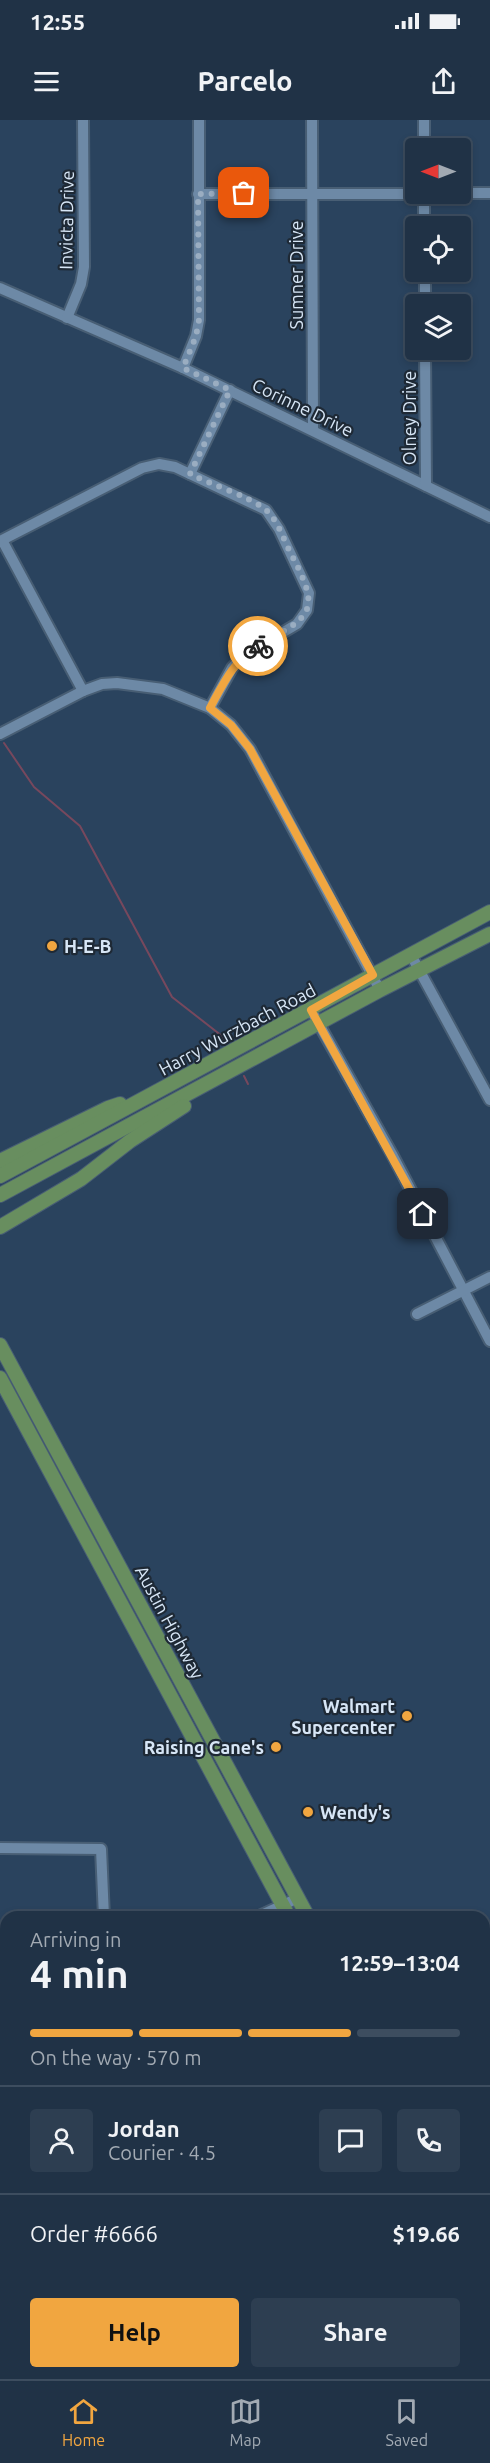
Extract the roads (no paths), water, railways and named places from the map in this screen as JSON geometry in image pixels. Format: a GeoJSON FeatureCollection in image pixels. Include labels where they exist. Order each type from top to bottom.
{"type":"FeatureCollection","features":[{"type":"Feature","properties":{"kind":"main road","name":"Harry Wurzbach Road"},"geometry":{"type":"LineString","coordinates":[[0,1176],[490,912]]}},
{"type":"Feature","properties":{"kind":"main road","name":"Harry Wurzbach Road"},"geometry":{"type":"LineString","coordinates":[[0,1195],[131,1132],[210,1082],[380,990],[490,934]]}},
{"type":"Feature","properties":{"kind":"main road"},"geometry":{"type":"LineString","coordinates":[[0,1227],[81,1179],[131,1132],[148,1107],[188,1085],[190,1075]]}},
{"type":"Feature","properties":{"kind":"main road"},"geometry":{"type":"LineString","coordinates":[[0,1161],[108,1108],[146,1098]]}},
{"type":"Feature","properties":{"kind":"main road","name":"Austin Highway"},"geometry":{"type":"LineString","coordinates":[[0,1345],[7,1370],[305,1911]]}},
{"type":"Feature","properties":{"kind":"main road","name":"Austin Highway"},"geometry":{"type":"LineString","coordinates":[[0,1378],[286,1911]]}},
{"type":"Feature","properties":{"kind":"street","name":"Invicta Drive"},"geometry":{"type":"LineString","coordinates":[[67,318],[81,284],[84,267],[83,120]]}},
{"type":"Feature","properties":{"kind":"street"},"geometry":{"type":"LineString","coordinates":[[183,368],[196,336],[199,320],[199,120]]}},
{"type":"Feature","properties":{"kind":"street","name":"Sumner Drive"},"geometry":{"type":"LineString","coordinates":[[312,120],[314,430]]}},
{"type":"Feature","properties":{"kind":"street"},"geometry":{"type":"LineString","coordinates":[[424,120],[424,138]]}},
{"type":"Feature","properties":{"kind":"street"},"geometry":{"type":"LineString","coordinates":[[471,193],[490,193]]}},
{"type":"Feature","properties":{"kind":"street"},"geometry":{"type":"LineString","coordinates":[[198,194],[405,194]]}},
{"type":"Feature","properties":{"kind":"street","name":"Corinne Drive"},"geometry":{"type":"LineString","coordinates":[[0,288],[183,368],[490,517]]}},
{"type":"Feature","properties":{"kind":"street","name":"Olney Drive"},"geometry":{"type":"LineString","coordinates":[[425,360],[426,486]]}},
{"type":"Feature","properties":{"kind":"street"},"geometry":{"type":"LineString","coordinates":[[190,474],[230,390]]}},
{"type":"Feature","properties":{"kind":"street"},"geometry":{"type":"LineString","coordinates":[[83,691],[2,540],[147,466],[167,465],[266,510],[272,517],[302,575],[310,598],[307,610],[297,624],[243,656],[232,668],[210,708]]}},
{"type":"Feature","properties":{"kind":"street"},"geometry":{"type":"LineString","coordinates":[[0,734],[83,691],[102,684],[132,684],[163,689],[210,708],[231,725],[250,749],[380,990]]}},
{"type":"Feature","properties":{"kind":"street"},"geometry":{"type":"LineString","coordinates":[[411,955],[490,1100]]}},
{"type":"Feature","properties":{"kind":"street"},"geometry":{"type":"LineString","coordinates":[[311,1010],[393,1156],[490,1341]]}},
{"type":"Feature","properties":{"kind":"street"},"geometry":{"type":"LineString","coordinates":[[417,1314],[490,1277]]}},
{"type":"Feature","properties":{"kind":"street"},"geometry":{"type":"LineString","coordinates":[[0,1848],[101,1849],[104,1911]]}},
{"type":"Feature","properties":{"kind":"street"},"geometry":{"type":"LineString","coordinates":[[286,1911],[298,1898]]}},
{"type":"Feature","properties":{"kind":"waterway"},"geometry":{"type":"LineString","coordinates":[[4,743],[34,787],[80,826],[172,997],[222,1036],[225,1041]]}},
{"type":"Feature","properties":{"kind":"waterway"},"geometry":{"type":"LineString","coordinates":[[244,1076],[248,1084]]}},
{"type":"Feature","properties":{"kind":"place","name":"H-E-B"},"geometry":{"type":"Point","coordinates":[52,946]}},
{"type":"Feature","properties":{"kind":"place","name":"Walmart Supercenter"},"geometry":{"type":"Point","coordinates":[407,1716]}},
{"type":"Feature","properties":{"kind":"place","name":"Raising Cane's"},"geometry":{"type":"Point","coordinates":[276,1747]}},
{"type":"Feature","properties":{"kind":"place","name":"Wendy's"},"geometry":{"type":"Point","coordinates":[308,1812]}}]}
